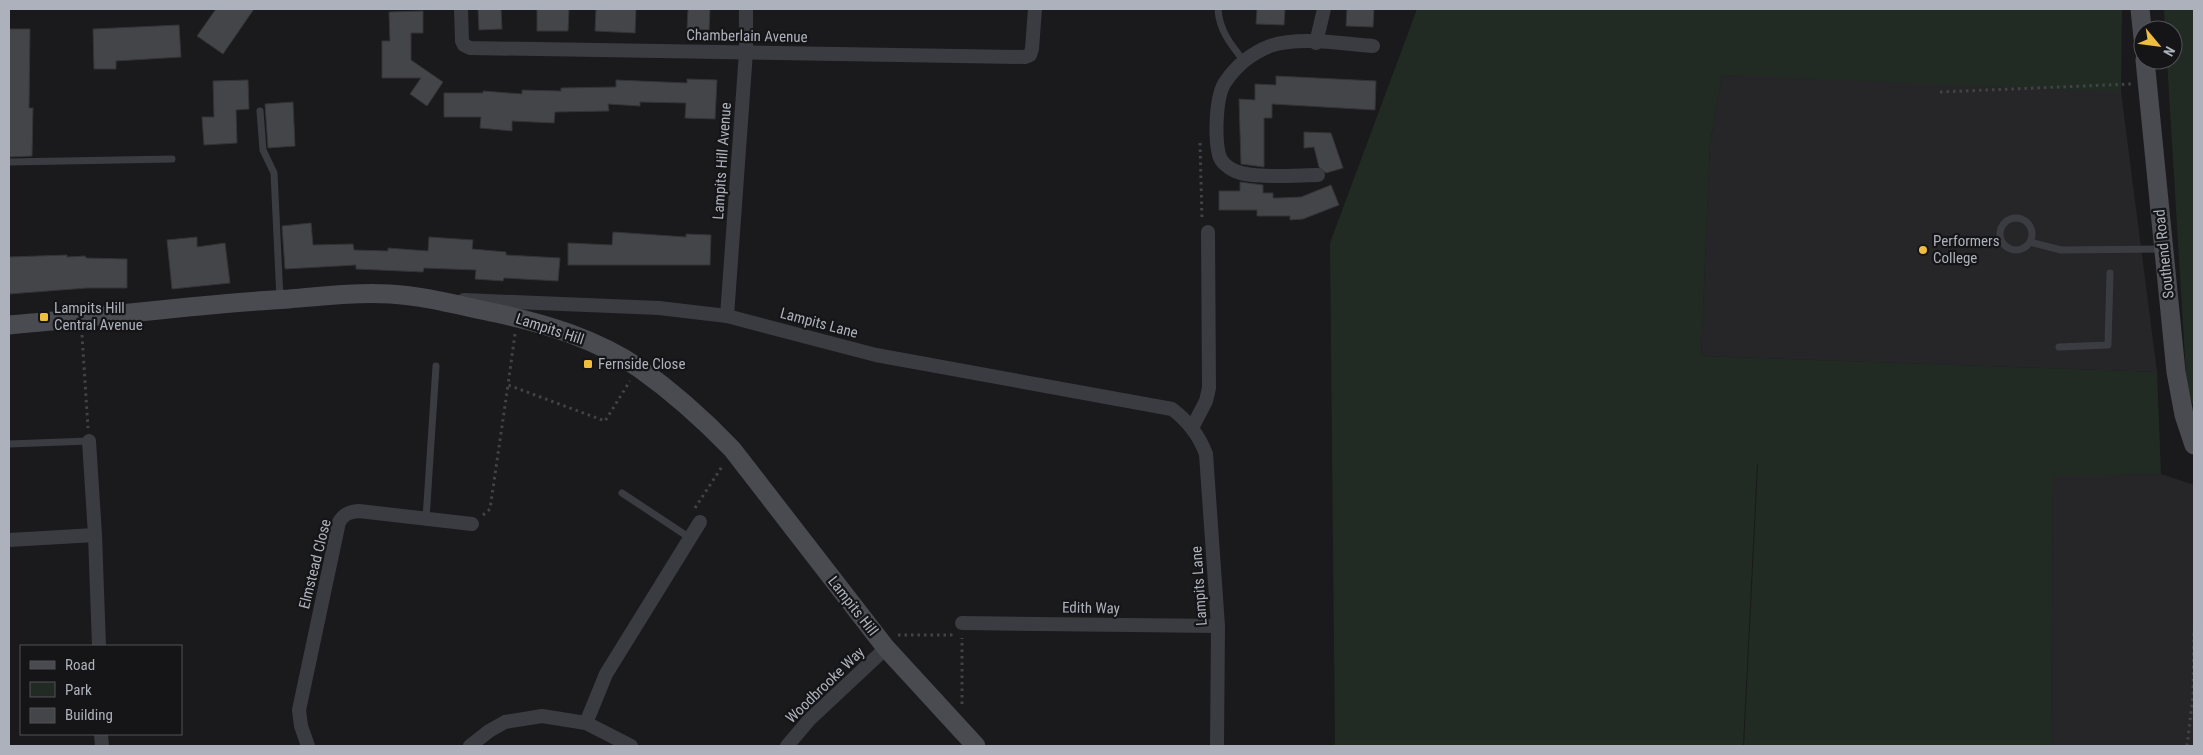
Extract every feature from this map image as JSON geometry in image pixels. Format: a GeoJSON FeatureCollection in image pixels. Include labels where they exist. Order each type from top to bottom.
{"type":"FeatureCollection","features":[{"type":"Feature","properties":{"kind":"main road","name":"Southend Road"},"geometry":{"type":"LineString","coordinates":[[2146,70],[2163,249],[2180,394],[2187,426],[2194,445]]}},
{"type":"Feature","properties":{"kind":"main road","name":"Lampits Hill"},"geometry":{"type":"LineString","coordinates":[[9,325],[80,319],[196,305],[389,294],[425,298],[517,318],[573,333],[639,368],[679,398],[732,449],[886,648],[976,746]]}},
{"type":"Feature","properties":{"kind":"street","name":"Chamberlain Avenue"},"geometry":{"type":"LineString","coordinates":[[461,9],[464,46],[470,48],[1025,57],[1030,55],[1032,49],[1035,9]]}},
{"type":"Feature","properties":{"kind":"street","name":"Lampits Hill Avenue"},"geometry":{"type":"LineString","coordinates":[[727,316],[746,52],[746,9]]}},
{"type":"Feature","properties":{"kind":"street"},"geometry":{"type":"LineString","coordinates":[[1316,42],[1324,9]]}},
{"type":"Feature","properties":{"kind":"street"},"geometry":{"type":"LineString","coordinates":[[1318,175],[1249,175],[1226,166],[1219,156],[1218,96],[1224,82],[1244,61],[1272,46],[1299,42],[1373,46]]}},
{"type":"Feature","properties":{"kind":"street"},"geometry":{"type":"LineString","coordinates":[[1192,428],[1206,400],[1209,388],[1208,232]]}},
{"type":"Feature","properties":{"kind":"street","name":"Lampits Lane"},"geometry":{"type":"LineString","coordinates":[[425,298],[658,308],[727,316],[876,355],[1172,409],[1184,417],[1200,439],[1206,454],[1218,626],[1218,746]]}},
{"type":"Feature","properties":{"kind":"street"},"geometry":{"type":"LineString","coordinates":[[89,441],[99,645]]}},
{"type":"Feature","properties":{"kind":"street","name":"Elmstead Close"},"geometry":{"type":"LineString","coordinates":[[308,746],[301,726],[299,710],[339,522],[342,516],[349,512],[359,511],[472,524]]}},
{"type":"Feature","properties":{"kind":"street"},"geometry":{"type":"LineString","coordinates":[[586,723],[606,674],[700,522]]}},
{"type":"Feature","properties":{"kind":"street"},"geometry":{"type":"LineString","coordinates":[[9,540],[95,535]]}},
{"type":"Feature","properties":{"kind":"street","name":"Edith Way"},"geometry":{"type":"LineString","coordinates":[[962,623],[1218,626]]}},
{"type":"Feature","properties":{"kind":"street","name":"Woodbrooke Way"},"geometry":{"type":"LineString","coordinates":[[787,746],[809,720],[886,648]]}},
{"type":"Feature","properties":{"kind":"street"},"geometry":{"type":"LineString","coordinates":[[470,746],[489,731],[505,722],[542,716],[586,723],[631,746]]}},
{"type":"Feature","properties":{"kind":"lane"},"geometry":{"type":"LineString","coordinates":[[1218,9],[1219,19],[1227,39],[1244,61]]}},
{"type":"Feature","properties":{"kind":"lane"},"geometry":{"type":"LineString","coordinates":[[260,111],[263,150],[274,173],[280,299]]}},
{"type":"Feature","properties":{"kind":"lane"},"geometry":{"type":"LineString","coordinates":[[9,162],[172,159]]}},
{"type":"Feature","properties":{"kind":"lane"},"geometry":{"type":"LineString","coordinates":[[2014,219],[2024,221],[2031,231],[2030,242],[2021,249],[2010,249],[2005,246],[2000,236],[2002,226],[2014,219]]}},
{"type":"Feature","properties":{"kind":"lane"},"geometry":{"type":"LineString","coordinates":[[2030,242],[2061,250],[2163,249]]}},
{"type":"Feature","properties":{"kind":"lane"},"geometry":{"type":"LineString","coordinates":[[2059,347],[2108,345],[2110,273]]}},
{"type":"Feature","properties":{"kind":"lane"},"geometry":{"type":"LineString","coordinates":[[426,519],[436,366]]}},
{"type":"Feature","properties":{"kind":"lane"},"geometry":{"type":"LineString","coordinates":[[9,444],[89,441]]}},
{"type":"Feature","properties":{"kind":"lane"},"geometry":{"type":"LineString","coordinates":[[622,493],[690,538]]}},
{"type":"Feature","properties":{"kind":"path"},"geometry":{"type":"LineString","coordinates":[[1940,92],[2147,83]]}},
{"type":"Feature","properties":{"kind":"path"},"geometry":{"type":"LineString","coordinates":[[1200,141],[1202,226],[1208,232]]}},
{"type":"Feature","properties":{"kind":"path"},"geometry":{"type":"LineString","coordinates":[[472,524],[490,508],[517,318]]}},
{"type":"Feature","properties":{"kind":"path"},"geometry":{"type":"LineString","coordinates":[[80,319],[84,345],[89,441]]}},
{"type":"Feature","properties":{"kind":"path"},"geometry":{"type":"LineString","coordinates":[[508,385],[605,421],[639,368]]}},
{"type":"Feature","properties":{"kind":"path"},"geometry":{"type":"LineString","coordinates":[[700,522],[694,511],[732,449]]}},
{"type":"Feature","properties":{"kind":"path"},"geometry":{"type":"LineString","coordinates":[[886,648],[897,635],[951,635],[952,622],[962,623],[962,730]]}},
{"type":"Feature","properties":{"kind":"path"},"geometry":{"type":"LineString","coordinates":[[2187,746],[2193,696],[2194,629]]}},
{"type":"Feature","properties":{"kind":"shaded area","name":"Performers College"},"geometry":{"type":"Polygon","coordinates":[[[1722,75],[2120,84],[2157,372],[1701,356],[1710,144],[1722,75]]]}},
{"type":"Feature","properties":{"kind":"shaded area"},"geometry":{"type":"Polygon","coordinates":[[[2161,474],[2194,485],[2194,746],[2051,746],[2053,475],[2161,474]]]}},
{"type":"Feature","properties":{"kind":"green space"},"geometry":{"type":"Polygon","coordinates":[[[1417,9],[2122,9],[2121,92],[1722,75],[1710,144],[1701,356],[2157,372],[2161,474],[2053,476],[2051,746],[1744,746],[1757,464],[1743,746],[1335,746],[1330,243],[1417,9]]]}},
{"type":"Feature","properties":{"kind":"green space"},"geometry":{"type":"Polygon","coordinates":[[[2164,9],[2194,9],[2194,407],[2187,390],[2168,70],[2183,70],[2183,20],[2165,20],[2164,9]]]}},
{"type":"Feature","properties":{"kind":"building"},"geometry":{"type":"Polygon","coordinates":[[[216,9],[254,9],[223,54],[197,36],[216,9]]]}},
{"type":"Feature","properties":{"kind":"building"},"geometry":{"type":"Polygon","coordinates":[[[478,9],[501,9],[502,29],[479,30],[478,9]]]}},
{"type":"Feature","properties":{"kind":"building"},"geometry":{"type":"Polygon","coordinates":[[[537,9],[569,9],[568,31],[537,31],[537,9]]]}},
{"type":"Feature","properties":{"kind":"building"},"geometry":{"type":"Polygon","coordinates":[[[596,9],[636,9],[635,33],[595,31],[596,9]]]}},
{"type":"Feature","properties":{"kind":"building"},"geometry":{"type":"Polygon","coordinates":[[[688,9],[710,9],[709,30],[687,29],[688,9]]]}},
{"type":"Feature","properties":{"kind":"building"},"geometry":{"type":"Polygon","coordinates":[[[1257,9],[1285,9],[1284,25],[1256,24],[1257,9]]]}},
{"type":"Feature","properties":{"kind":"building"},"geometry":{"type":"Polygon","coordinates":[[[1347,9],[1374,9],[1373,27],[1346,26],[1347,9]]]}},
{"type":"Feature","properties":{"kind":"building"},"geometry":{"type":"Polygon","coordinates":[[[423,11],[423,33],[411,33],[411,60],[443,82],[427,106],[410,94],[421,78],[382,78],[382,41],[390,41],[389,12],[423,11]]]}},
{"type":"Feature","properties":{"kind":"building"},"geometry":{"type":"Polygon","coordinates":[[[179,25],[181,57],[116,61],[116,69],[94,69],[93,29],[179,25]]]}},
{"type":"Feature","properties":{"kind":"building"},"geometry":{"type":"Polygon","coordinates":[[[9,29],[30,29],[29,108],[33,108],[32,156],[9,157],[9,29]]]}},
{"type":"Feature","properties":{"kind":"building"},"geometry":{"type":"Polygon","coordinates":[[[1276,76],[1376,81],[1375,110],[1272,104],[1272,118],[1264,118],[1264,167],[1241,164],[1239,99],[1255,100],[1255,84],[1276,85],[1276,76]]]}},
{"type":"Feature","properties":{"kind":"building"},"geometry":{"type":"Polygon","coordinates":[[[687,79],[717,80],[715,119],[685,118],[686,103],[640,102],[640,106],[608,104],[609,111],[555,112],[554,123],[512,121],[512,131],[480,128],[481,117],[444,117],[444,93],[483,93],[483,91],[522,94],[522,90],[561,91],[561,88],[616,87],[616,80],[687,83],[687,79]]]}},
{"type":"Feature","properties":{"kind":"building"},"geometry":{"type":"Polygon","coordinates":[[[248,80],[249,109],[236,110],[237,143],[204,145],[202,117],[214,117],[213,81],[248,80]]]}},
{"type":"Feature","properties":{"kind":"building"},"geometry":{"type":"Polygon","coordinates":[[[293,102],[295,146],[268,148],[265,104],[293,102]]]}},
{"type":"Feature","properties":{"kind":"building"},"geometry":{"type":"Polygon","coordinates":[[[1304,132],[1331,133],[1343,168],[1326,173],[1319,167],[1314,147],[1304,148],[1304,132]]]}},
{"type":"Feature","properties":{"kind":"building"},"geometry":{"type":"Polygon","coordinates":[[[1240,182],[1263,185],[1263,193],[1273,193],[1273,198],[1301,197],[1331,185],[1339,205],[1303,219],[1290,220],[1290,216],[1257,216],[1257,210],[1219,210],[1219,191],[1240,191],[1240,182]]]}},
{"type":"Feature","properties":{"kind":"building"},"geometry":{"type":"Polygon","coordinates":[[[311,223],[313,245],[353,244],[354,250],[388,251],[388,248],[428,251],[429,237],[473,240],[472,249],[506,252],[506,255],[560,258],[558,281],[504,278],[503,281],[475,279],[476,270],[424,268],[423,272],[356,269],[356,265],[285,269],[282,226],[311,223]]]}},
{"type":"Feature","properties":{"kind":"building"},"geometry":{"type":"Polygon","coordinates":[[[613,232],[686,237],[686,234],[711,235],[710,265],[568,265],[568,243],[612,245],[613,232]]]}},
{"type":"Feature","properties":{"kind":"building"},"geometry":{"type":"Polygon","coordinates":[[[197,237],[197,247],[225,243],[230,283],[172,289],[167,240],[197,237]]]}},
{"type":"Feature","properties":{"kind":"building"},"geometry":{"type":"Polygon","coordinates":[[[67,255],[67,257],[85,256],[86,258],[127,259],[127,288],[87,288],[9,294],[9,257],[67,255]]]}},
{"type":"Feature","properties":{"kind":"place","name":"Performers College"},"geometry":{"type":"Point","coordinates":[1923,250]}},
{"type":"Feature","properties":{"kind":"place","name":"Lampits Hill Central Avenue"},"geometry":{"type":"Point","coordinates":[44,317]}},
{"type":"Feature","properties":{"kind":"place","name":"Fernside Close"},"geometry":{"type":"Point","coordinates":[588,364]}}]}
